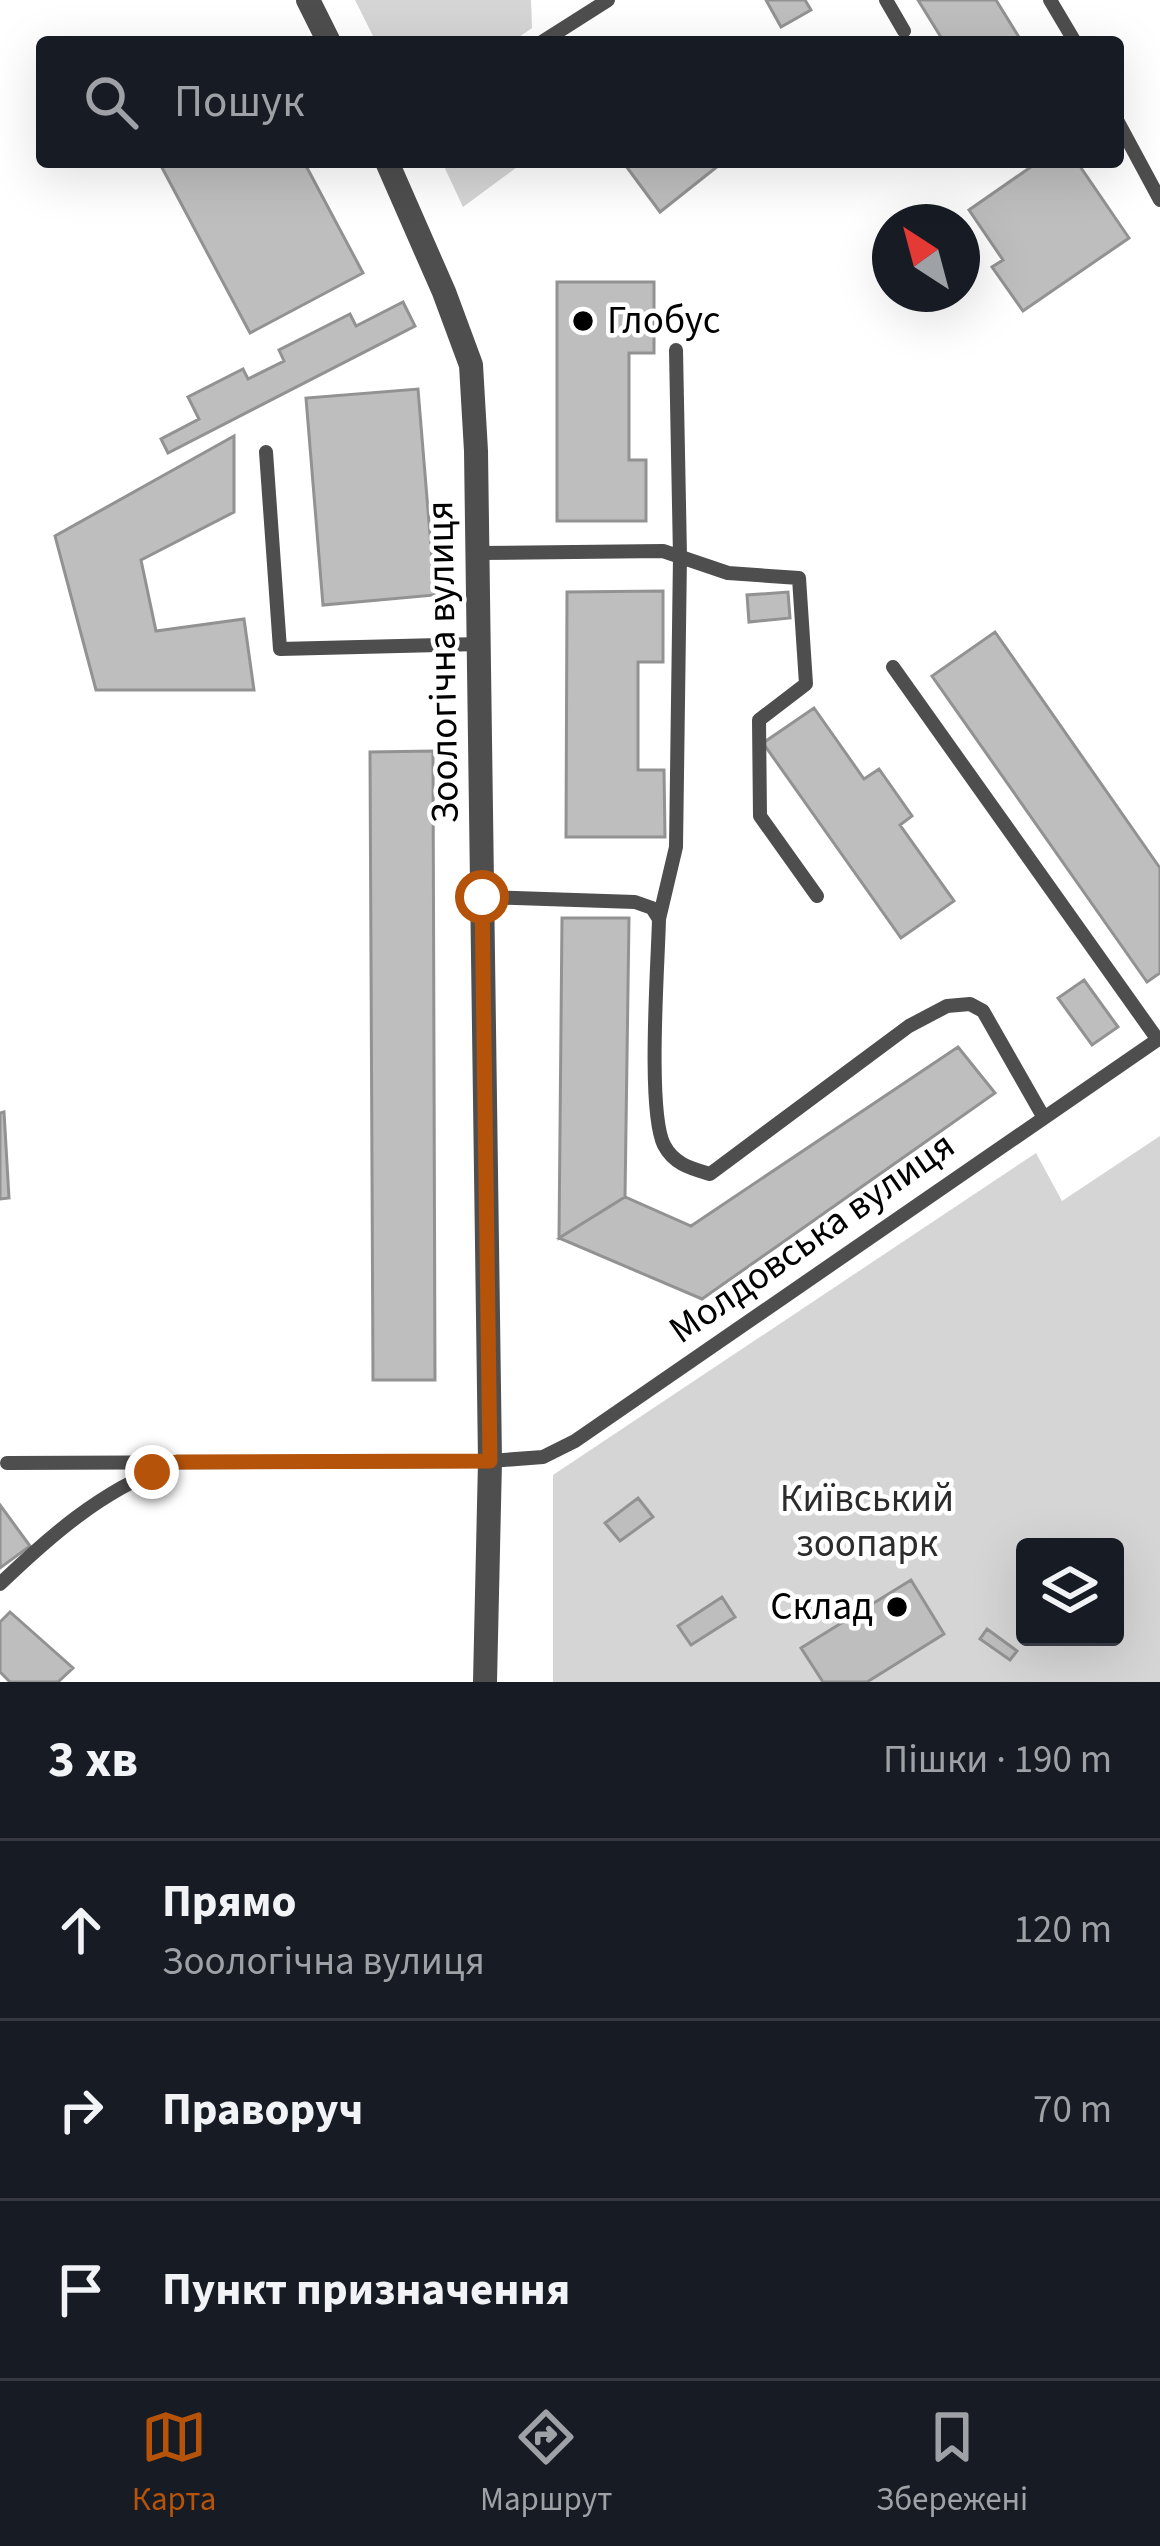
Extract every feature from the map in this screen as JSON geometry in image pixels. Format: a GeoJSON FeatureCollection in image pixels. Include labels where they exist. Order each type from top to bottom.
{"type":"FeatureCollection","features":[{"type":"Feature","properties":{"kind":"street"},"geometry":{"type":"LineString","coordinates":[[308,0],[325,36]]}},
{"type":"Feature","properties":{"kind":"street","name":"Зоологічна вулиця"},"geometry":{"type":"LineString","coordinates":[[390,168],[471,365],[478,553],[490,1461],[485,1682]]}},
{"type":"Feature","properties":{"kind":"lane"},"geometry":{"type":"LineString","coordinates":[[551,36],[608,0]]}},
{"type":"Feature","properties":{"kind":"lane"},"geometry":{"type":"LineString","coordinates":[[886,0],[904,31]]}},
{"type":"Feature","properties":{"kind":"lane"},"geometry":{"type":"LineString","coordinates":[[1050,0],[1071,36]]}},
{"type":"Feature","properties":{"kind":"lane"},"geometry":{"type":"LineString","coordinates":[[1124,133],[1160,200]]}},
{"type":"Feature","properties":{"kind":"lane"},"geometry":{"type":"LineString","coordinates":[[676,350],[680,556],[676,847],[659,919],[656,1086],[663,1143],[682,1166],[710,1174],[909,1026],[947,1006],[970,1004],[983,1011],[1044,1118]]}},
{"type":"Feature","properties":{"kind":"lane"},"geometry":{"type":"LineString","coordinates":[[266,452],[280,650],[479,644]]}},
{"type":"Feature","properties":{"kind":"lane"},"geometry":{"type":"LineString","coordinates":[[478,553],[663,551],[728,573],[799,578],[806,684],[759,720],[760,816],[817,896]]}},
{"type":"Feature","properties":{"kind":"lane"},"geometry":{"type":"LineString","coordinates":[[893,668],[1159,1039]]}},
{"type":"Feature","properties":{"kind":"lane"},"geometry":{"type":"LineString","coordinates":[[482,897],[635,902],[652,908],[659,919]]}},
{"type":"Feature","properties":{"kind":"lane","name":"Молдовська вулиця"},"geometry":{"type":"LineString","coordinates":[[7,1463],[543,1457],[575,1441],[1159,1039]]}},
{"type":"Feature","properties":{"kind":"lane"},"geometry":{"type":"LineString","coordinates":[[0,1585],[72,1520],[112,1492],[177,1462]]}},
{"type":"Feature","properties":{"kind":"green space"},"geometry":{"type":"Polygon","coordinates":[[[355,0],[531,0],[532,28],[521,36],[373,36],[355,0]]]}},
{"type":"Feature","properties":{"kind":"green space"},"geometry":{"type":"Polygon","coordinates":[[[445,168],[516,168],[463,207],[445,168]]]}},
{"type":"Feature","properties":{"kind":"green space","name":"Київський зоопарк"},"geometry":{"type":"Polygon","coordinates":[[[1160,1136],[1160,1682],[553,1682],[553,1475],[1036,1153],[1062,1201],[1160,1136]]]}},
{"type":"Feature","properties":{"kind":"building"},"geometry":{"type":"Polygon","coordinates":[[[766,0],[805,0],[811,10],[781,27],[766,0]]]}},
{"type":"Feature","properties":{"kind":"building"},"geometry":{"type":"Polygon","coordinates":[[[918,0],[996,0],[1018,36],[940,36],[918,0]]]}},
{"type":"Feature","properties":{"kind":"building"},"geometry":{"type":"Polygon","coordinates":[[[162,168],[307,168],[363,273],[250,333],[162,168]]]}},
{"type":"Feature","properties":{"kind":"building"},"geometry":{"type":"Polygon","coordinates":[[[627,168],[715,168],[660,212],[627,168]]]}},
{"type":"Feature","properties":{"kind":"building"},"geometry":{"type":"Polygon","coordinates":[[[1029,168],[1081,168],[1129,238],[1023,311],[992,267],[1003,260],[980,226],[978,204],[1029,168]]]}},
{"type":"Feature","properties":{"kind":"building"},"geometry":{"type":"Polygon","coordinates":[[[557,282],[654,282],[654,353],[629,353],[629,460],[646,460],[646,521],[557,521],[557,282]]]}},
{"type":"Feature","properties":{"kind":"building"},"geometry":{"type":"Polygon","coordinates":[[[403,302],[415,326],[168,453],[161,439],[199,419],[188,397],[243,369],[248,379],[284,361],[279,350],[350,314],[356,326],[403,302]]]}},
{"type":"Feature","properties":{"kind":"building"},"geometry":{"type":"Polygon","coordinates":[[[418,389],[435,595],[323,605],[306,398],[418,389]]]}},
{"type":"Feature","properties":{"kind":"building"},"geometry":{"type":"Polygon","coordinates":[[[234,436],[234,512],[141,560],[156,631],[244,619],[254,690],[96,690],[55,536],[234,436]]]}},
{"type":"Feature","properties":{"kind":"building"},"geometry":{"type":"Polygon","coordinates":[[[663,591],[663,662],[638,662],[638,770],[664,770],[665,837],[566,837],[567,592],[663,591]]]}},
{"type":"Feature","properties":{"kind":"building"},"geometry":{"type":"Polygon","coordinates":[[[788,592],[790,618],[749,622],[747,595],[788,592]]]}},
{"type":"Feature","properties":{"kind":"building"},"geometry":{"type":"Polygon","coordinates":[[[995,632],[1160,868],[1160,973],[1147,982],[932,676],[995,632]]]}},
{"type":"Feature","properties":{"kind":"building"},"geometry":{"type":"Polygon","coordinates":[[[814,708],[864,779],[879,769],[912,816],[900,825],[954,901],[901,938],[763,743],[814,708]]]}},
{"type":"Feature","properties":{"kind":"building"},"geometry":{"type":"Polygon","coordinates":[[[433,751],[435,1380],[373,1380],[370,752],[433,751]]]}},
{"type":"Feature","properties":{"kind":"building"},"geometry":{"type":"Polygon","coordinates":[[[562,918],[629,918],[625,1197],[559,1238],[562,918]]]}},
{"type":"Feature","properties":{"kind":"building"},"geometry":{"type":"Polygon","coordinates":[[[1084,980],[1118,1027],[1092,1045],[1058,998],[1084,980]]]}},
{"type":"Feature","properties":{"kind":"building"},"geometry":{"type":"Polygon","coordinates":[[[958,1047],[995,1093],[702,1299],[559,1238],[625,1197],[691,1226],[958,1047]]]}},
{"type":"Feature","properties":{"kind":"building"},"geometry":{"type":"Polygon","coordinates":[[[4,1112],[9,1198],[0,1199],[0,1113],[4,1112]]]}},
{"type":"Feature","properties":{"kind":"building"},"geometry":{"type":"Polygon","coordinates":[[[638,1498],[653,1517],[620,1541],[605,1523],[638,1498]]]}},
{"type":"Feature","properties":{"kind":"building"},"geometry":{"type":"Polygon","coordinates":[[[0,1505],[30,1546],[0,1568],[0,1505]]]}},
{"type":"Feature","properties":{"kind":"building","name":"Склад"},"geometry":{"type":"Polygon","coordinates":[[[911,1580],[944,1634],[867,1682],[823,1682],[801,1648],[911,1580]]]}},
{"type":"Feature","properties":{"kind":"building"},"geometry":{"type":"Polygon","coordinates":[[[722,1597],[735,1617],[691,1645],[678,1626],[722,1597]]]}},
{"type":"Feature","properties":{"kind":"building"},"geometry":{"type":"Polygon","coordinates":[[[10,1612],[73,1668],[58,1682],[10,1682],[0,1672],[0,1622],[10,1612]]]}},
{"type":"Feature","properties":{"kind":"building"},"geometry":{"type":"Polygon","coordinates":[[[987,1629],[1017,1651],[1010,1660],[980,1639],[987,1629]]]}},
{"type":"Feature","properties":{"kind":"place","name":"Глобус"},"geometry":{"type":"Point","coordinates":[583,321]}},
{"type":"Feature","properties":{"kind":"place","name":"Склад"},"geometry":{"type":"Point","coordinates":[897,1607]}},
{"type":"Feature","properties":{"kind":"route"},"geometry":{"type":"LineString","coordinates":[[152,1472],[177,1462],[490,1461],[482,897]]}}]}
